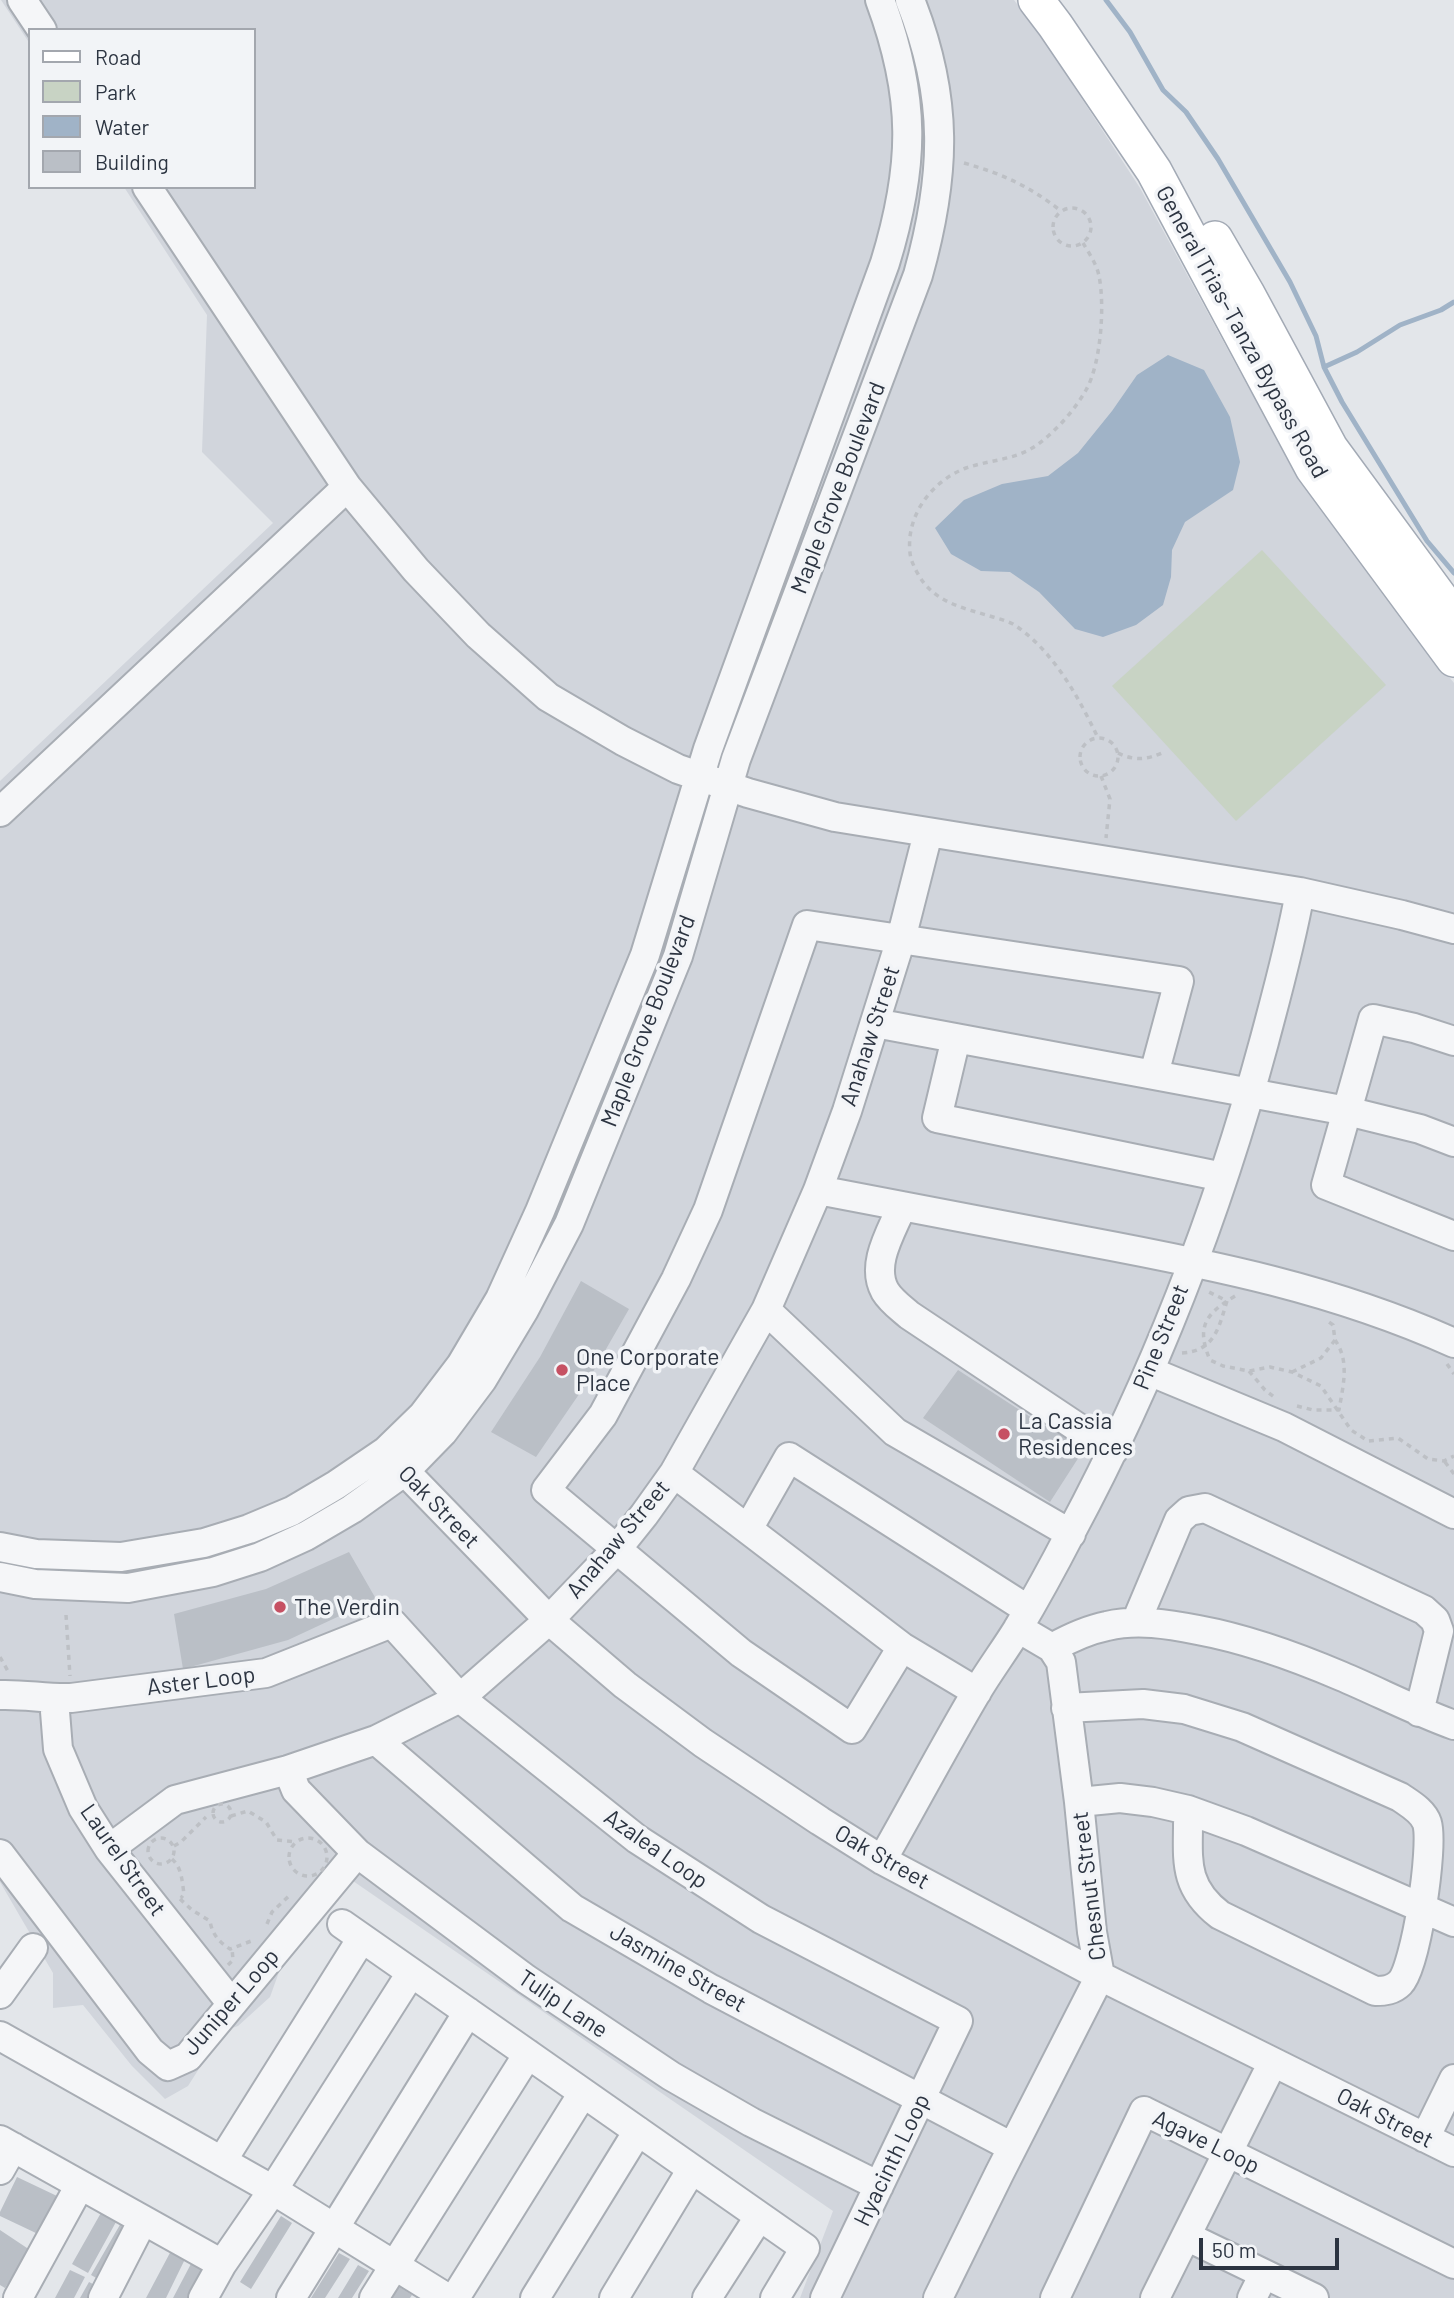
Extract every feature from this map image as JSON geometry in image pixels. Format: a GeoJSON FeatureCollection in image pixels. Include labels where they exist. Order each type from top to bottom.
{"type":"FeatureCollection","features":[{"type":"Feature","properties":{"kind":"main road","name":"General Trias–Tanza Bypass Road"},"geometry":{"type":"LineString","coordinates":[[1036,0],[1154,171],[1313,468],[1454,659]]}},
{"type":"Feature","properties":{"kind":"main road","name":"General Trias–Tanza Bypass Road"},"geometry":{"type":"LineString","coordinates":[[1062,0],[1180,179],[1247,293],[1330,448],[1454,617]]}},
{"type":"Feature","properties":{"kind":"street"},"geometry":{"type":"LineString","coordinates":[[22,0],[41,28]]}},
{"type":"Feature","properties":{"kind":"street","name":"Maple Grove Boulevard"},"geometry":{"type":"LineString","coordinates":[[0,1577],[36,1584],[128,1588],[214,1572],[261,1557],[306,1536],[352,1509],[395,1461],[423,1415],[461,1365],[500,1299],[540,1212],[645,955],[699,776],[895,230],[906,171],[907,100],[896,51],[880,0]]}},
{"type":"Feature","properties":{"kind":"street","name":"Maple Grove Boulevard"},"geometry":{"type":"LineString","coordinates":[[0,1547],[36,1554],[121,1557],[204,1543],[249,1529],[292,1511],[335,1485],[395,1461],[443,1432],[482,1380],[524,1310],[569,1224],[678,956],[736,759],[918,275],[929,235],[938,177],[939,122],[932,71],[910,0]]}},
{"type":"Feature","properties":{"kind":"street"},"geometry":{"type":"LineString","coordinates":[[148,189],[347,487],[416,570],[469,626],[548,697],[650,756],[728,786],[835,817],[1300,892],[1454,929]]}},
{"type":"Feature","properties":{"kind":"street"},"geometry":{"type":"LineString","coordinates":[[0,812],[347,487]]}},
{"type":"Feature","properties":{"kind":"street","name":"Anahaw Street"},"geometry":{"type":"LineString","coordinates":[[109,1849],[175,1800],[288,1770],[376,1740],[460,1698],[549,1620],[616,1550],[674,1473],[766,1310],[818,1190],[847,1111],[901,939],[928,833]]}},
{"type":"Feature","properties":{"kind":"street","name":"Pine Street"},"geometry":{"type":"LineString","coordinates":[[882,1860],[1071,1534],[1152,1362],[1189,1271],[1250,1093],[1292,938],[1300,892]]}},
{"type":"Feature","properties":{"kind":"street"},"geometry":{"type":"LineString","coordinates":[[902,1647],[852,1729],[741,1653],[546,1490],[603,1415],[698,1233],[738,1128],[807,925],[1179,981],[1154,1074]]}},
{"type":"Feature","properties":{"kind":"street"},"geometry":{"type":"LineString","coordinates":[[1454,1041],[1373,1019],[1326,1185],[1454,1236]]}},
{"type":"Feature","properties":{"kind":"street"},"geometry":{"type":"LineString","coordinates":[[875,1023],[1347,1111],[1420,1129],[1454,1142]]}},
{"type":"Feature","properties":{"kind":"street"},"geometry":{"type":"LineString","coordinates":[[956,1038],[937,1118],[1223,1177]]}},
{"type":"Feature","properties":{"kind":"street"},"geometry":{"type":"LineString","coordinates":[[818,1190],[902,1206],[1189,1271],[1272,1279],[1418,1326],[1454,1343]]}},
{"type":"Feature","properties":{"kind":"street"},"geometry":{"type":"LineString","coordinates":[[902,1206],[881,1260],[880,1275],[885,1291],[895,1304],[1112,1451]]}},
{"type":"Feature","properties":{"kind":"street"},"geometry":{"type":"LineString","coordinates":[[766,1310],[895,1432],[1071,1534]]}},
{"type":"Feature","properties":{"kind":"street"},"geometry":{"type":"LineString","coordinates":[[1152,1362],[1454,1514]]}},
{"type":"Feature","properties":{"kind":"street"},"geometry":{"type":"LineString","coordinates":[[748,1529],[789,1457],[1022,1619],[1052,1648],[1083,1632],[1109,1625],[1136,1622],[1174,1625],[1267,1647],[1454,1725]]}},
{"type":"Feature","properties":{"kind":"street","name":"Oak Street"},"geometry":{"type":"LineString","coordinates":[[395,1461],[549,1620],[625,1685],[703,1743],[820,1821],[882,1860],[1100,1976],[1454,2152]]}},
{"type":"Feature","properties":{"kind":"street"},"geometry":{"type":"LineString","coordinates":[[674,1473],[902,1647],[977,1692]]}},
{"type":"Feature","properties":{"kind":"street"},"geometry":{"type":"LineString","coordinates":[[1136,1622],[1179,1520],[1189,1511],[1205,1508],[1424,1610],[1435,1620],[1439,1631],[1419,1712]]}},
{"type":"Feature","properties":{"kind":"street","name":"Aster Loop"},"geometry":{"type":"LineString","coordinates":[[0,1695],[62,1698],[266,1673],[392,1623]]}},
{"type":"Feature","properties":{"kind":"street","name":"Azalea Loop"},"geometry":{"type":"LineString","coordinates":[[392,1623],[460,1698],[637,1839],[761,1919],[958,2021]]}},
{"type":"Feature","properties":{"kind":"street","name":"Chesnut Street"},"geometry":{"type":"LineString","coordinates":[[938,2298],[1100,1976],[1092,1932],[1062,1662],[1052,1648]]}},
{"type":"Feature","properties":{"kind":"street","name":"Laurel Street"},"geometry":{"type":"LineString","coordinates":[[62,1698],[58,1749],[83,1808],[109,1849],[171,1907],[232,2004]]}},
{"type":"Feature","properties":{"kind":"street"},"geometry":{"type":"LineString","coordinates":[[1066,1708],[1143,1704],[1184,1709],[1242,1727],[1400,1797],[1417,1808],[1427,1821],[1430,1838],[1422,1908],[1402,1981],[1388,1991],[1375,1991],[1220,1915],[1205,1903],[1194,1888],[1189,1871],[1188,1810]]}},
{"type":"Feature","properties":{"kind":"street","name":"Jasmine Street"},"geometry":{"type":"LineString","coordinates":[[376,1740],[572,1908],[711,1989],[1012,2147]]}},
{"type":"Feature","properties":{"kind":"street","name":"Tulip Lane"},"geometry":{"type":"LineString","coordinates":[[288,1770],[296,1790],[357,1853],[526,1979],[671,2076],[751,2122],[879,2186]]}},
{"type":"Feature","properties":{"kind":"street"},"geometry":{"type":"LineString","coordinates":[[1079,1802],[1120,1798],[1188,1810],[1258,1836],[1454,1922]]}},
{"type":"Feature","properties":{"kind":"street","name":"Juniper Loop"},"geometry":{"type":"LineString","coordinates":[[0,1854],[150,2051],[168,2066],[188,2057],[357,1853]]}},
{"type":"Feature","properties":{"kind":"street"},"geometry":{"type":"LineString","coordinates":[[222,2161],[352,1931],[804,2248],[775,2298]]}},
{"type":"Feature","properties":{"kind":"street"},"geometry":{"type":"LineString","coordinates":[[0,1994],[33,1948]]}},
{"type":"Feature","properties":{"kind":"street"},"geometry":{"type":"LineString","coordinates":[[203,2298],[222,2264],[273,2190],[411,1973]]}},
{"type":"Feature","properties":{"kind":"street"},"geometry":{"type":"LineString","coordinates":[[291,2298],[468,2012]]}},
{"type":"Feature","properties":{"kind":"street","name":"Hyacinth Loop"},"geometry":{"type":"LineString","coordinates":[[825,2298],[958,2021]]}},
{"type":"Feature","properties":{"kind":"street"},"geometry":{"type":"LineString","coordinates":[[0,2036],[273,2190],[447,2298]]}},
{"type":"Feature","properties":{"kind":"street"},"geometry":{"type":"LineString","coordinates":[[374,2298],[528,2054]]}},
{"type":"Feature","properties":{"kind":"street"},"geometry":{"type":"LineString","coordinates":[[1156,2298],[1273,2062]]}},
{"type":"Feature","properties":{"kind":"street"},"geometry":{"type":"LineString","coordinates":[[1425,2138],[1454,2079]]}},
{"type":"Feature","properties":{"kind":"street"},"geometry":{"type":"LineString","coordinates":[[454,2298],[583,2093]]}},
{"type":"Feature","properties":{"kind":"street","name":"Agave Loop"},"geometry":{"type":"LineString","coordinates":[[1055,2298],[1143,2111],[1454,2264]]}},
{"type":"Feature","properties":{"kind":"street"},"geometry":{"type":"LineString","coordinates":[[535,2298],[638,2131]]}},
{"type":"Feature","properties":{"kind":"street"},"geometry":{"type":"LineString","coordinates":[[4,2152],[80,2185],[222,2264]]}},
{"type":"Feature","properties":{"kind":"street"},"geometry":{"type":"LineString","coordinates":[[614,2298],[692,2169]]}},
{"type":"Feature","properties":{"kind":"street"},"geometry":{"type":"LineString","coordinates":[[18,2298],[80,2185]]}},
{"type":"Feature","properties":{"kind":"street"},"geometry":{"type":"LineString","coordinates":[[707,2298],[759,2217]]}},
{"type":"Feature","properties":{"kind":"street"},"geometry":{"type":"LineString","coordinates":[[103,2298],[143,2220]]}},
{"type":"Feature","properties":{"kind":"street"},"geometry":{"type":"LineString","coordinates":[[1186,2236],[1258,2286],[1314,2298]]}},
{"type":"Feature","properties":{"kind":"path"},"geometry":{"type":"LineString","coordinates":[[964,163],[999,173],[1020,183],[1061,211]]}},
{"type":"Feature","properties":{"kind":"path"},"geometry":{"type":"LineString","coordinates":[[1074,208],[1086,214],[1091,225],[1088,238],[1083,243],[1072,246],[1060,243],[1056,238],[1053,227],[1061,211],[1074,208]]}},
{"type":"Feature","properties":{"kind":"path"},"geometry":{"type":"LineString","coordinates":[[1083,243],[1099,274],[1102,311],[1096,360],[1087,389],[1064,421],[1035,447],[998,461],[965,468],[934,487],[916,512],[909,540],[912,562],[924,584],[938,597],[956,606],[1011,623],[1031,639],[1063,676],[1082,705],[1098,738]]}},
{"type":"Feature","properties":{"kind":"path"},"geometry":{"type":"LineString","coordinates":[[1118,753],[1116,765],[1101,776],[1089,774],[1081,764],[1082,747],[1086,742],[1098,738],[1113,744],[1118,753],[1132,760],[1153,757],[1164,752]]}},
{"type":"Feature","properties":{"kind":"path"},"geometry":{"type":"LineString","coordinates":[[1101,776],[1110,799],[1102,860]]}},
{"type":"Feature","properties":{"kind":"path"},"geometry":{"type":"LineString","coordinates":[[1189,1271],[1227,1301]]}},
{"type":"Feature","properties":{"kind":"path"},"geometry":{"type":"LineString","coordinates":[[1241,1293],[1227,1301],[1207,1319],[1202,1336],[1210,1360],[1223,1366],[1249,1371],[1270,1367],[1292,1371],[1321,1386],[1351,1430],[1368,1441],[1398,1438],[1428,1459],[1444,1461],[1454,1457]]}},
{"type":"Feature","properties":{"kind":"path"},"geometry":{"type":"LineString","coordinates":[[1152,1362],[1204,1346],[1216,1336],[1227,1301]]}},
{"type":"Feature","properties":{"kind":"path"},"geometry":{"type":"LineString","coordinates":[[1324,1316],[1333,1325],[1335,1340],[1342,1349],[1345,1375],[1339,1410]]}},
{"type":"Feature","properties":{"kind":"path"},"geometry":{"type":"LineString","coordinates":[[1292,1371],[1321,1358],[1335,1340]]}},
{"type":"Feature","properties":{"kind":"path"},"geometry":{"type":"LineString","coordinates":[[1249,1371],[1265,1390],[1276,1398]]}},
{"type":"Feature","properties":{"kind":"path"},"geometry":{"type":"LineString","coordinates":[[1291,1405],[1313,1410],[1339,1410]]}},
{"type":"Feature","properties":{"kind":"path"},"geometry":{"type":"LineString","coordinates":[[1444,1461],[1454,1474]]}},
{"type":"Feature","properties":{"kind":"path"},"geometry":{"type":"LineString","coordinates":[[62,1698],[66,1615]]}},
{"type":"Feature","properties":{"kind":"path"},"geometry":{"type":"LineString","coordinates":[[231,1816],[248,1811],[265,1822],[277,1840],[296,1842]]}},
{"type":"Feature","properties":{"kind":"path"},"geometry":{"type":"LineString","coordinates":[[174,1846],[213,1812]]}},
{"type":"Feature","properties":{"kind":"path"},"geometry":{"type":"LineString","coordinates":[[159,1837],[168,1839],[174,1846],[172,1859],[164,1863],[155,1862],[149,1856],[148,1849],[159,1837]]}},
{"type":"Feature","properties":{"kind":"path"},"geometry":{"type":"LineString","coordinates":[[309,1881],[325,1864],[326,1856],[323,1847],[316,1840],[300,1839],[290,1852],[290,1863],[297,1872],[314,1874]]}},
{"type":"Feature","properties":{"kind":"path"},"geometry":{"type":"LineString","coordinates":[[171,1907],[184,1894],[177,1864],[172,1859]]}},
{"type":"Feature","properties":{"kind":"path"},"geometry":{"type":"LineString","coordinates":[[263,1931],[272,1912],[294,1893]]}},
{"type":"Feature","properties":{"kind":"path"},"geometry":{"type":"LineString","coordinates":[[171,1907],[191,1910],[210,1922],[212,1931],[222,1944],[230,1949],[259,1938]]}},
{"type":"Feature","properties":{"kind":"shaded area"},"geometry":{"type":"Polygon","coordinates":[[[1,0],[1014,0],[1043,39],[1140,188],[1247,385],[1305,481],[1398,614],[1454,683],[1454,2298],[800,2298],[833,2211],[353,1881],[279,1972],[270,1997],[238,2026],[223,2031],[188,2086],[165,2099],[132,2066],[83,2005],[53,2008],[53,1973],[0,1882],[0,781],[273,523],[202,452],[207,315],[125,189],[256,189],[256,28],[28,28],[28,41],[1,0]]]}},
{"type":"Feature","properties":{"kind":"green space"},"geometry":{"type":"Polygon","coordinates":[[[1262,550],[1386,685],[1236,821],[1112,686],[1262,550]]]}},
{"type":"Feature","properties":{"kind":"water"},"geometry":{"type":"Polygon","coordinates":[[[1168,355],[1204,370],[1230,417],[1240,462],[1233,490],[1185,522],[1172,550],[1171,577],[1163,605],[1136,625],[1103,637],[1075,629],[1039,592],[1010,572],[981,571],[951,554],[935,528],[964,500],[1002,484],[1048,476],[1078,453],[1137,375],[1168,355]]]}},
{"type":"Feature","properties":{"kind":"building","name":"One Corporate Place"},"geometry":{"type":"Polygon","coordinates":[[[581,1281],[629,1309],[586,1384],[536,1457],[491,1432],[540,1357],[581,1281]]]}},
{"type":"Feature","properties":{"kind":"building","name":"La Cassia Residences"},"geometry":{"type":"Polygon","coordinates":[[[958,1370],[1038,1422],[1086,1446],[1050,1502],[923,1418],[958,1370]]]}},
{"type":"Feature","properties":{"kind":"building","name":"The Verdin"},"geometry":{"type":"Polygon","coordinates":[[[349,1552],[376,1599],[288,1640],[183,1669],[174,1614],[266,1589],[349,1552]]]}},
{"type":"Feature","properties":{"kind":"building"},"geometry":{"type":"Polygon","coordinates":[[[17,2177],[57,2196],[38,2234],[0,2216],[17,2177]]]}},
{"type":"Feature","properties":{"kind":"building"},"geometry":{"type":"Polygon","coordinates":[[[102,2211],[116,2222],[88,2273],[72,2264],[102,2211]]]}},
{"type":"Feature","properties":{"kind":"building"},"geometry":{"type":"Polygon","coordinates":[[[281,2216],[292,2223],[251,2289],[240,2282],[281,2216]]]}},
{"type":"Feature","properties":{"kind":"building"},"geometry":{"type":"Polygon","coordinates":[[[121,2223],[135,2232],[107,2284],[91,2275],[121,2223]]]}},
{"type":"Feature","properties":{"kind":"building"},"geometry":{"type":"Polygon","coordinates":[[[0,2230],[30,2250],[5,2288],[0,2285],[0,2230]]]}},
{"type":"Feature","properties":{"kind":"building"},"geometry":{"type":"Polygon","coordinates":[[[172,2249],[187,2255],[166,2298],[146,2298],[172,2249]]]}},
{"type":"Feature","properties":{"kind":"building"},"geometry":{"type":"Polygon","coordinates":[[[339,2253],[350,2259],[325,2298],[311,2298],[339,2253]]]}},
{"type":"Feature","properties":{"kind":"building"},"geometry":{"type":"Polygon","coordinates":[[[193,2260],[208,2267],[193,2298],[173,2298],[193,2260]]]}},
{"type":"Feature","properties":{"kind":"building"},"geometry":{"type":"Polygon","coordinates":[[[358,2265],[369,2271],[352,2298],[338,2298],[358,2265]]]}},
{"type":"Feature","properties":{"kind":"building"},"geometry":{"type":"Polygon","coordinates":[[[70,2270],[85,2277],[74,2298],[55,2298],[70,2270]]]}},
{"type":"Feature","properties":{"kind":"building"},"geometry":{"type":"Polygon","coordinates":[[[89,2282],[103,2289],[99,2298],[80,2298],[89,2282]]]}},
{"type":"Feature","properties":{"kind":"building"},"geometry":{"type":"Polygon","coordinates":[[[398,2286],[412,2295],[410,2298],[391,2298],[398,2286]]]}},
{"type":"Feature","properties":{"kind":"waterway"},"geometry":{"type":"LineString","coordinates":[[1106,0],[1130,32],[1163,90],[1186,112],[1218,159],[1290,282],[1316,336],[1324,367],[1342,402],[1427,541],[1454,573]]}},
{"type":"Feature","properties":{"kind":"waterway"},"geometry":{"type":"LineString","coordinates":[[1324,367],[1357,352],[1400,325],[1441,310],[1454,302]]}},
{"type":"Feature","properties":{"kind":"place","name":"One Corporate Place"},"geometry":{"type":"Point","coordinates":[562,1370]}},
{"type":"Feature","properties":{"kind":"place","name":"La Cassia Residences"},"geometry":{"type":"Point","coordinates":[1004,1434]}},
{"type":"Feature","properties":{"kind":"place","name":"The Verdin"},"geometry":{"type":"Point","coordinates":[280,1607]}}]}
